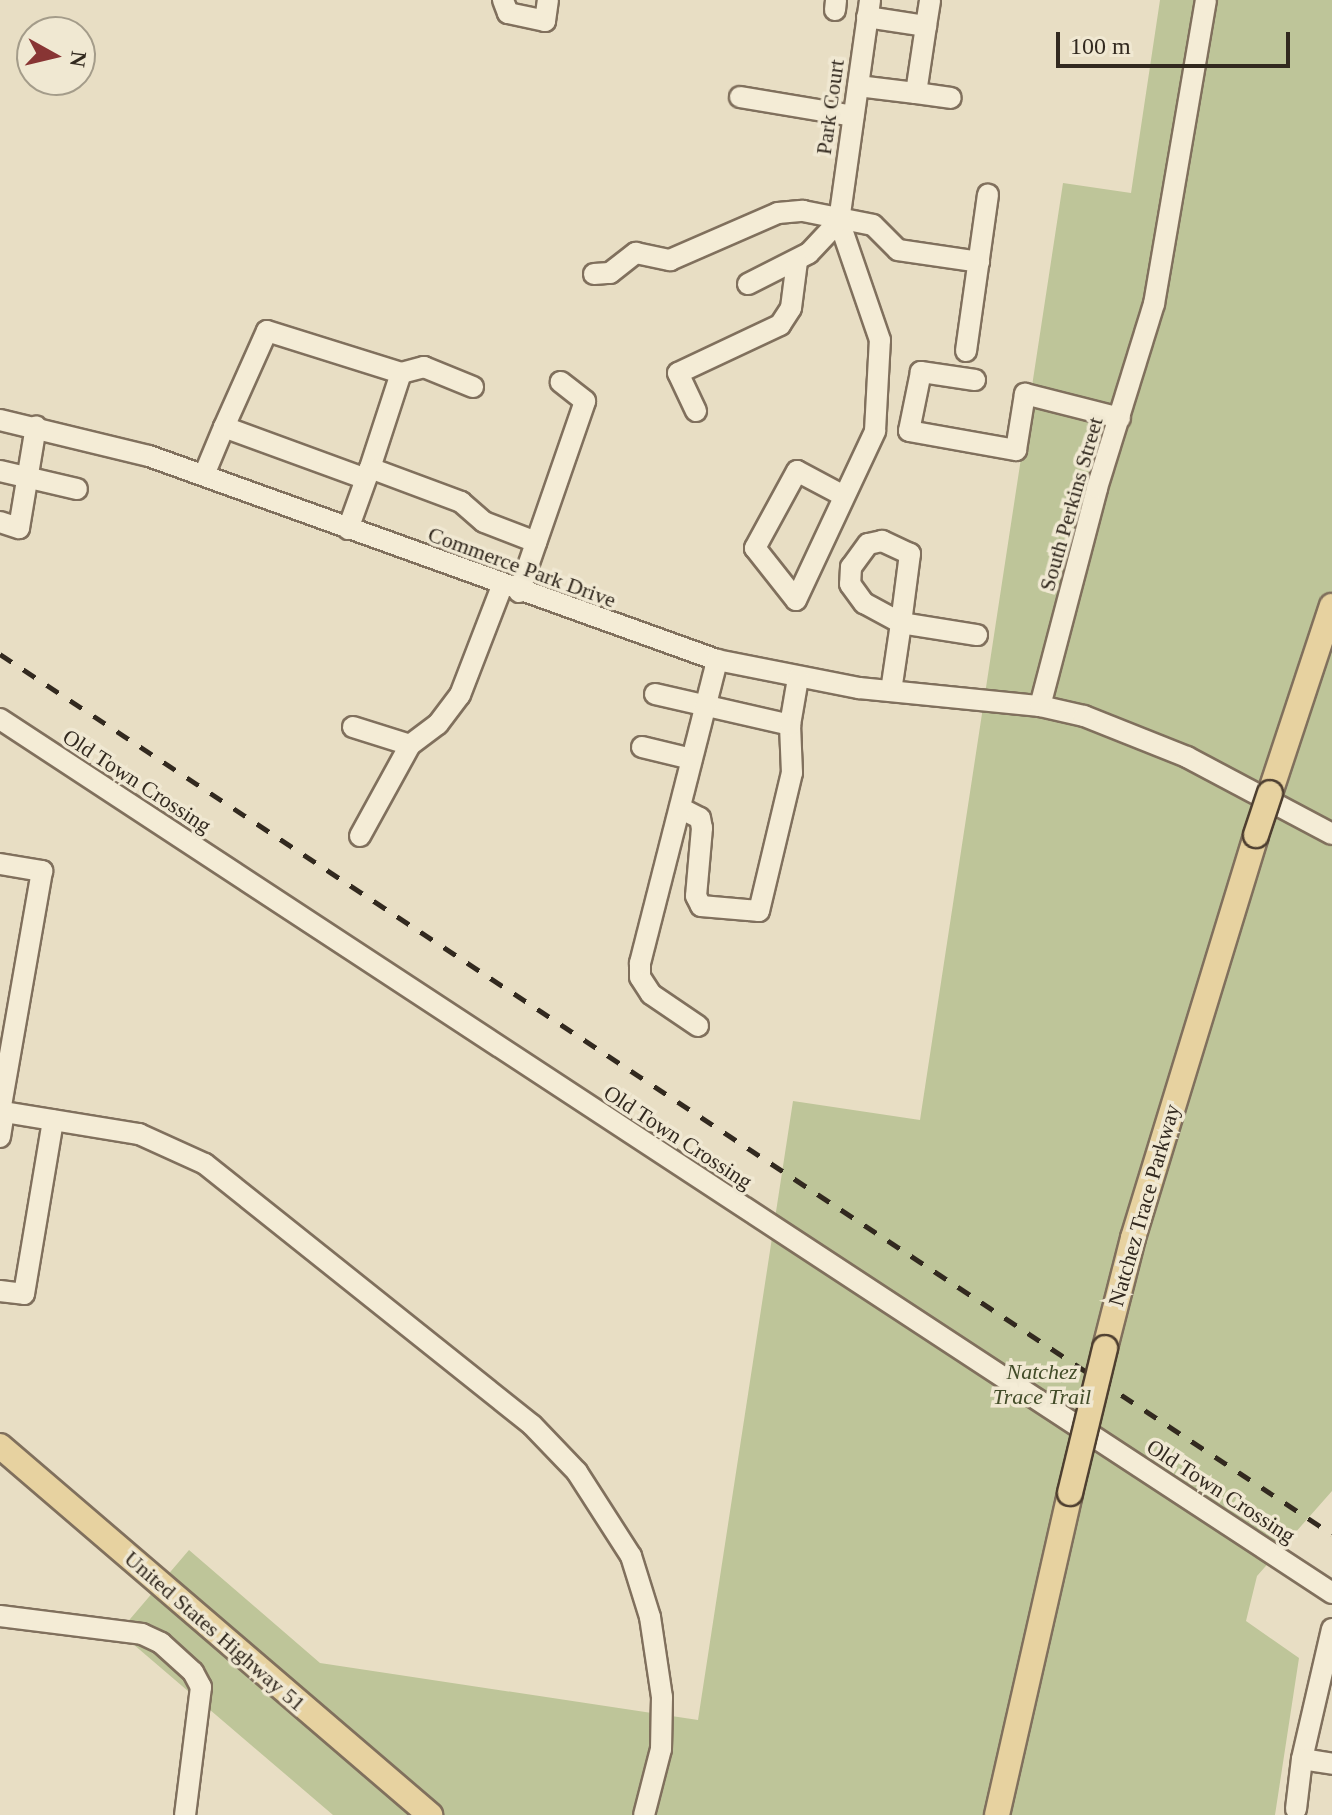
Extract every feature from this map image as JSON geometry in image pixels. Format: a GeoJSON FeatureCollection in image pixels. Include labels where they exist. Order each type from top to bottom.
{"type":"FeatureCollection","features":[{"type":"Feature","properties":{"kind":"main road","name":"Natchez Trace Parkway"},"geometry":{"type":"LineString","coordinates":[[997,1815],[1070,1493],[1137,1223],[1256,835],[1332,606]]}},
{"type":"Feature","properties":{"kind":"main road","name":"United States Highway 51"},"geometry":{"type":"LineString","coordinates":[[0,1446],[430,1815]]}},
{"type":"Feature","properties":{"kind":"street"},"geometry":{"type":"LineString","coordinates":[[503,0],[508,13],[545,21],[548,0]]}},
{"type":"Feature","properties":{"kind":"street"},"geometry":{"type":"LineString","coordinates":[[916,93],[930,0]]}},
{"type":"Feature","properties":{"kind":"street","name":"South Perkins Street"},"geometry":{"type":"LineString","coordinates":[[1040,706],[1154,304],[1206,0]]}},
{"type":"Feature","properties":{"kind":"street"},"geometry":{"type":"LineString","coordinates":[[868,9],[926,26]]}},
{"type":"Feature","properties":{"kind":"street","name":"Park Court"},"geometry":{"type":"LineString","coordinates":[[839,221],[868,9]]}},
{"type":"Feature","properties":{"kind":"street"},"geometry":{"type":"LineString","coordinates":[[858,86],[951,98]]}},
{"type":"Feature","properties":{"kind":"street"},"geometry":{"type":"LineString","coordinates":[[740,97],[853,116]]}},
{"type":"Feature","properties":{"kind":"street"},"geometry":{"type":"LineString","coordinates":[[966,351],[988,195]]}},
{"type":"Feature","properties":{"kind":"street"},"geometry":{"type":"LineString","coordinates":[[594,274],[610,273],[636,253],[670,260],[778,213],[803,211],[839,221],[873,225],[898,250],[979,262]]}},
{"type":"Feature","properties":{"kind":"street"},"geometry":{"type":"LineString","coordinates":[[748,284],[797,261],[839,221]]}},
{"type":"Feature","properties":{"kind":"street"},"geometry":{"type":"LineString","coordinates":[[839,221],[880,340],[875,431],[796,600],[755,548],[797,471],[844,496]]}},
{"type":"Feature","properties":{"kind":"street"},"geometry":{"type":"LineString","coordinates":[[696,411],[678,373],[780,325],[794,298],[797,261]]}},
{"type":"Feature","properties":{"kind":"street"},"geometry":{"type":"LineString","coordinates":[[770,273],[794,298]]}},
{"type":"Feature","properties":{"kind":"street"},"geometry":{"type":"LineString","coordinates":[[204,475],[267,331],[401,373],[424,367],[473,387]]}},
{"type":"Feature","properties":{"kind":"street"},"geometry":{"type":"LineString","coordinates":[[975,380],[921,372],[909,431],[1016,450],[1025,394],[1120,418]]}},
{"type":"Feature","properties":{"kind":"street"},"geometry":{"type":"LineString","coordinates":[[348,529],[401,373]]}},
{"type":"Feature","properties":{"kind":"street"},"geometry":{"type":"LineString","coordinates":[[360,836],[410,745],[438,724],[460,695],[536,542],[585,401],[561,382]]}},
{"type":"Feature","properties":{"kind":"street","name":"Commerce Park Drive"},"geometry":{"type":"LineString","coordinates":[[0,420],[36,426],[204,475],[510,589],[717,660],[798,678],[1040,706]]}},
{"type":"Feature","properties":{"kind":"street"},"geometry":{"type":"LineString","coordinates":[[0,522],[19,528],[28,494],[25,477],[36,426]]}},
{"type":"Feature","properties":{"kind":"street"},"geometry":{"type":"LineString","coordinates":[[224,427],[461,502],[484,522],[536,542]]}},
{"type":"Feature","properties":{"kind":"street"},"geometry":{"type":"LineString","coordinates":[[0,471],[77,489]]}},
{"type":"Feature","properties":{"kind":"street"},"geometry":{"type":"LineString","coordinates":[[891,691],[901,623],[977,635]]}},
{"type":"Feature","properties":{"kind":"street"},"geometry":{"type":"LineString","coordinates":[[698,1026],[651,994],[640,977],[717,660]]}},
{"type":"Feature","properties":{"kind":"street"},"geometry":{"type":"LineString","coordinates":[[680,808],[700,818],[702,828],[696,896],[701,906],[759,911],[792,773],[790,725],[798,678]]}},
{"type":"Feature","properties":{"kind":"street"},"geometry":{"type":"LineString","coordinates":[[655,694],[704,708],[790,725]]}},
{"type":"Feature","properties":{"kind":"street"},"geometry":{"type":"LineString","coordinates":[[1040,706],[1143,737],[1332,834]]}},
{"type":"Feature","properties":{"kind":"street","name":"Old Town Crossing"},"geometry":{"type":"LineString","coordinates":[[0,719],[1332,1593]]}},
{"type":"Feature","properties":{"kind":"street"},"geometry":{"type":"LineString","coordinates":[[353,727],[410,745]]}},
{"type":"Feature","properties":{"kind":"street"},"geometry":{"type":"LineString","coordinates":[[642,747],[692,759]]}},
{"type":"Feature","properties":{"kind":"street"},"geometry":{"type":"LineString","coordinates":[[0,864],[42,871],[0,1137]]}},
{"type":"Feature","properties":{"kind":"street"},"geometry":{"type":"LineString","coordinates":[[2,1112],[139,1134],[234,1182],[532,1425],[577,1472],[631,1556],[650,1617],[662,1697],[661,1749],[644,1815]]}},
{"type":"Feature","properties":{"kind":"street"},"geometry":{"type":"LineString","coordinates":[[0,1291],[24,1294],[53,1120]]}},
{"type":"Feature","properties":{"kind":"street"},"geometry":{"type":"LineString","coordinates":[[0,1616],[142,1634],[161,1643],[193,1672],[201,1687],[185,1815]]}},
{"type":"Feature","properties":{"kind":"street"},"geometry":{"type":"LineString","coordinates":[[1296,1809],[1302,1759],[1332,1629]]}},
{"type":"Feature","properties":{"kind":"street"},"geometry":{"type":"LineString","coordinates":[[1302,1759],[1332,1764]]}},
{"type":"Feature","properties":{"kind":"green space","name":"Natchez Trace Trail"},"geometry":{"type":"Polygon","coordinates":[[[1160,0],[1332,0],[1332,1491],[1257,1576],[1246,1621],[1299,1658],[1275,1815],[333,1815],[119,1632],[189,1550],[320,1663],[698,1720],[793,1101],[920,1120],[1063,183],[1131,193],[1160,0]]]}},
{"type":"Feature","properties":{"kind":"railway"},"geometry":{"type":"LineString","coordinates":[[0,654],[1332,1534]]}}]}
